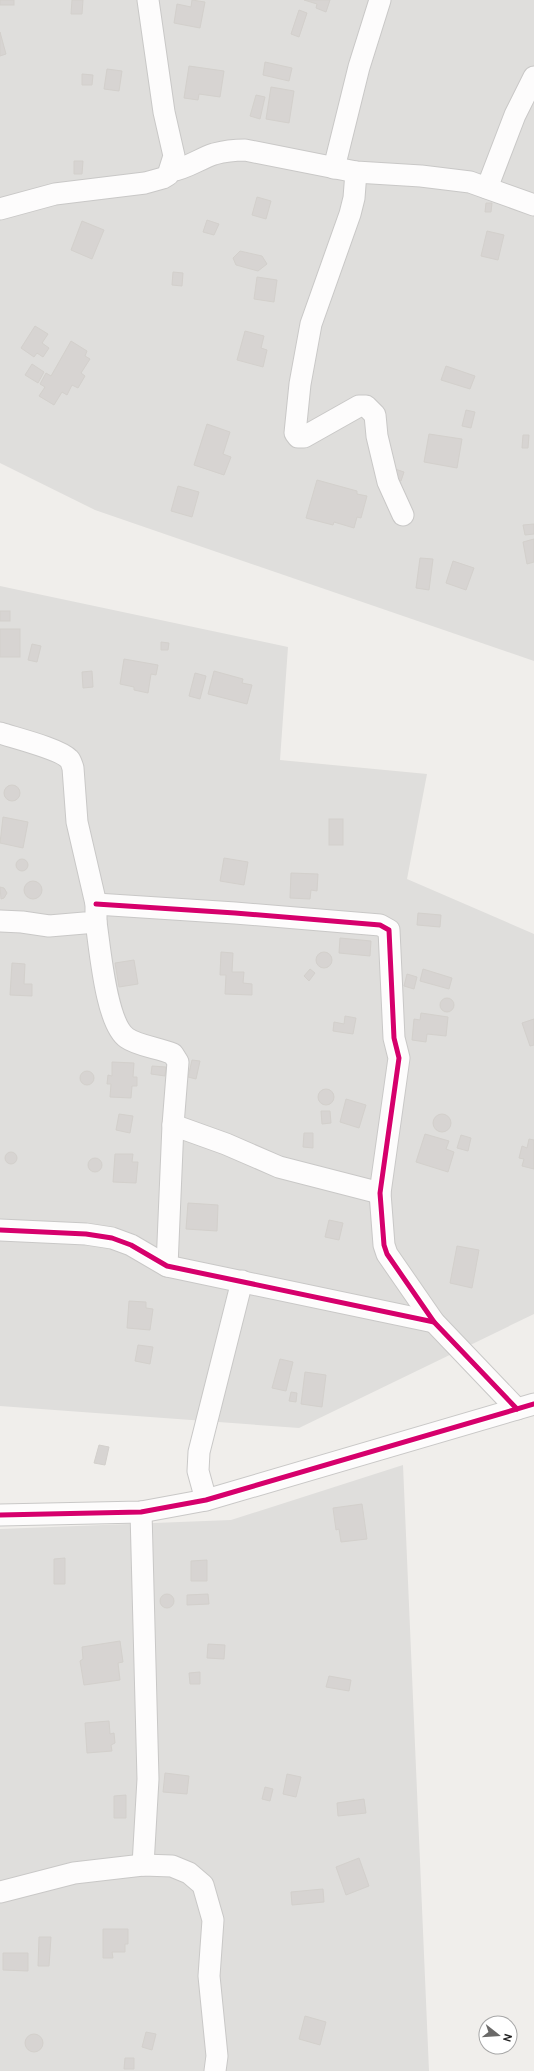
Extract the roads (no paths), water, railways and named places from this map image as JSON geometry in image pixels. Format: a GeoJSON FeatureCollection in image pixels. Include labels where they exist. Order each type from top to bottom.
{"type":"FeatureCollection","features":[{"type":"Feature","properties":{"kind":"street"},"geometry":{"type":"LineString","coordinates":[[148,0],[164,112],[174,156],[171,171]]}},
{"type":"Feature","properties":{"kind":"street"},"geometry":{"type":"LineString","coordinates":[[334,168],[359,67],[380,0]]}},
{"type":"Feature","properties":{"kind":"street"},"geometry":{"type":"LineString","coordinates":[[487,188],[515,115],[534,77]]}},
{"type":"Feature","properties":{"kind":"street"},"geometry":{"type":"LineString","coordinates":[[0,209],[55,194],[145,183],[163,178],[171,171],[184,169],[214,154],[230,150],[245,150],[356,172],[445,178],[470,182],[534,205]]}},
{"type":"Feature","properties":{"kind":"street"},"geometry":{"type":"LineString","coordinates":[[356,172],[354,198],[350,214],[311,324],[300,384],[295,433],[298,437],[304,437],[359,406],[366,406],[376,415],[377,436],[388,482],[402,515]]}},
{"type":"Feature","properties":{"kind":"street"},"geometry":{"type":"LineString","coordinates":[[0,733],[56,752],[69,759],[73,768],[78,832],[96,913],[109,1002],[117,1028],[128,1040],[168,1052],[176,1057],[178,1067],[173,1125],[167,1266]]}},
{"type":"Feature","properties":{"kind":"street"},"geometry":{"type":"LineString","coordinates":[[0,921],[22,922],[49,926],[96,913],[251,914],[387,927],[390,935],[394,1038],[398,1058],[380,1193],[384,1245],[387,1254],[434,1322],[526,1406]]}},
{"type":"Feature","properties":{"kind":"street"},"geometry":{"type":"LineString","coordinates":[[173,1125],[226,1144],[279,1167],[380,1193]]}},
{"type":"Feature","properties":{"kind":"street"},"geometry":{"type":"LineString","coordinates":[[0,1230],[86,1234],[112,1238],[131,1245],[167,1266],[202,1275],[242,1281],[434,1322]]}},
{"type":"Feature","properties":{"kind":"street"},"geometry":{"type":"LineString","coordinates":[[206,1500],[198,1471],[201,1441],[242,1281]]}},
{"type":"Feature","properties":{"kind":"street"},"geometry":{"type":"LineString","coordinates":[[0,1515],[141,1512],[206,1500],[526,1406]]}},
{"type":"Feature","properties":{"kind":"street"},"geometry":{"type":"LineString","coordinates":[[141,1512],[148,1779],[143,1865]]}},
{"type":"Feature","properties":{"kind":"street"},"geometry":{"type":"LineString","coordinates":[[0,1892],[74,1873],[143,1865],[172,1866],[190,1873],[203,1885],[210,1902],[213,1920],[209,1976],[217,2056],[215,2071]]}}]}
